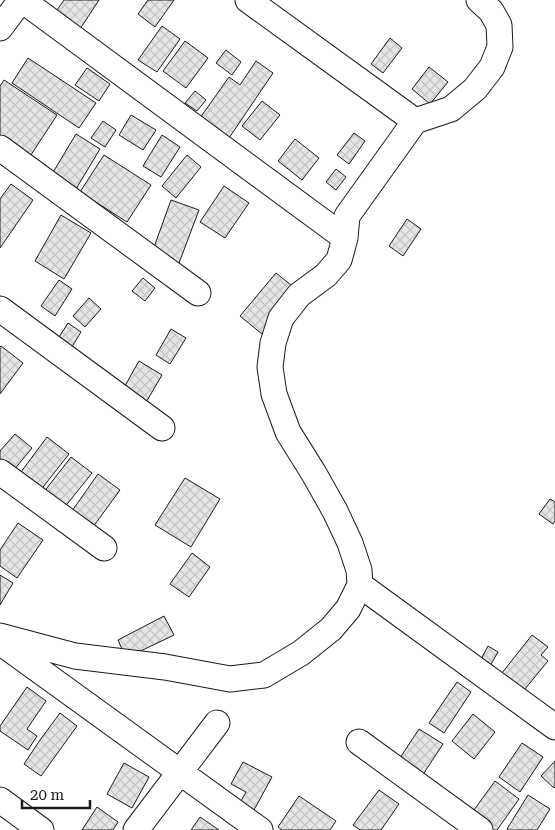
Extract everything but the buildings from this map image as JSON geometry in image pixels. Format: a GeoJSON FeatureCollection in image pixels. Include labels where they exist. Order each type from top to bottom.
{"type":"FeatureCollection","features":[{"type":"Feature","properties":{"kind":"street"},"geometry":{"type":"LineString","coordinates":[[0,28],[22,0],[346,238]]}},
{"type":"Feature","properties":{"kind":"street"},"geometry":{"type":"LineString","coordinates":[[248,0],[415,121]]}},
{"type":"Feature","properties":{"kind":"street"},"geometry":{"type":"LineString","coordinates":[[0,636],[75,656],[165,667],[230,678],[264,675],[301,653],[331,629],[348,609],[360,585],[359,570],[350,543],[335,511],[314,472],[288,432],[274,394],[270,367],[273,343],[281,318],[299,295],[326,276],[339,260],[346,238],[347,216],[415,121],[451,110],[475,89],[492,67],[500,47],[499,25],[492,11],[479,0]]}},
{"type":"Feature","properties":{"kind":"street"},"geometry":{"type":"LineString","coordinates":[[0,148],[198,293]]}},
{"type":"Feature","properties":{"kind":"street"},"geometry":{"type":"LineString","coordinates":[[0,309],[162,428]]}},
{"type":"Feature","properties":{"kind":"street"},"geometry":{"type":"LineString","coordinates":[[0,472],[104,548]]}},
{"type":"Feature","properties":{"kind":"street"},"geometry":{"type":"LineString","coordinates":[[360,585],[555,727]]}},
{"type":"Feature","properties":{"kind":"street"},"geometry":{"type":"LineString","coordinates":[[0,642],[260,830]]}},
{"type":"Feature","properties":{"kind":"street"},"geometry":{"type":"LineString","coordinates":[[136,830],[217,723]]}},
{"type":"Feature","properties":{"kind":"street"},"geometry":{"type":"LineString","coordinates":[[359,742],[480,830]]}},
{"type":"Feature","properties":{"kind":"street"},"geometry":{"type":"LineString","coordinates":[[0,800],[41,830]]}}]}
